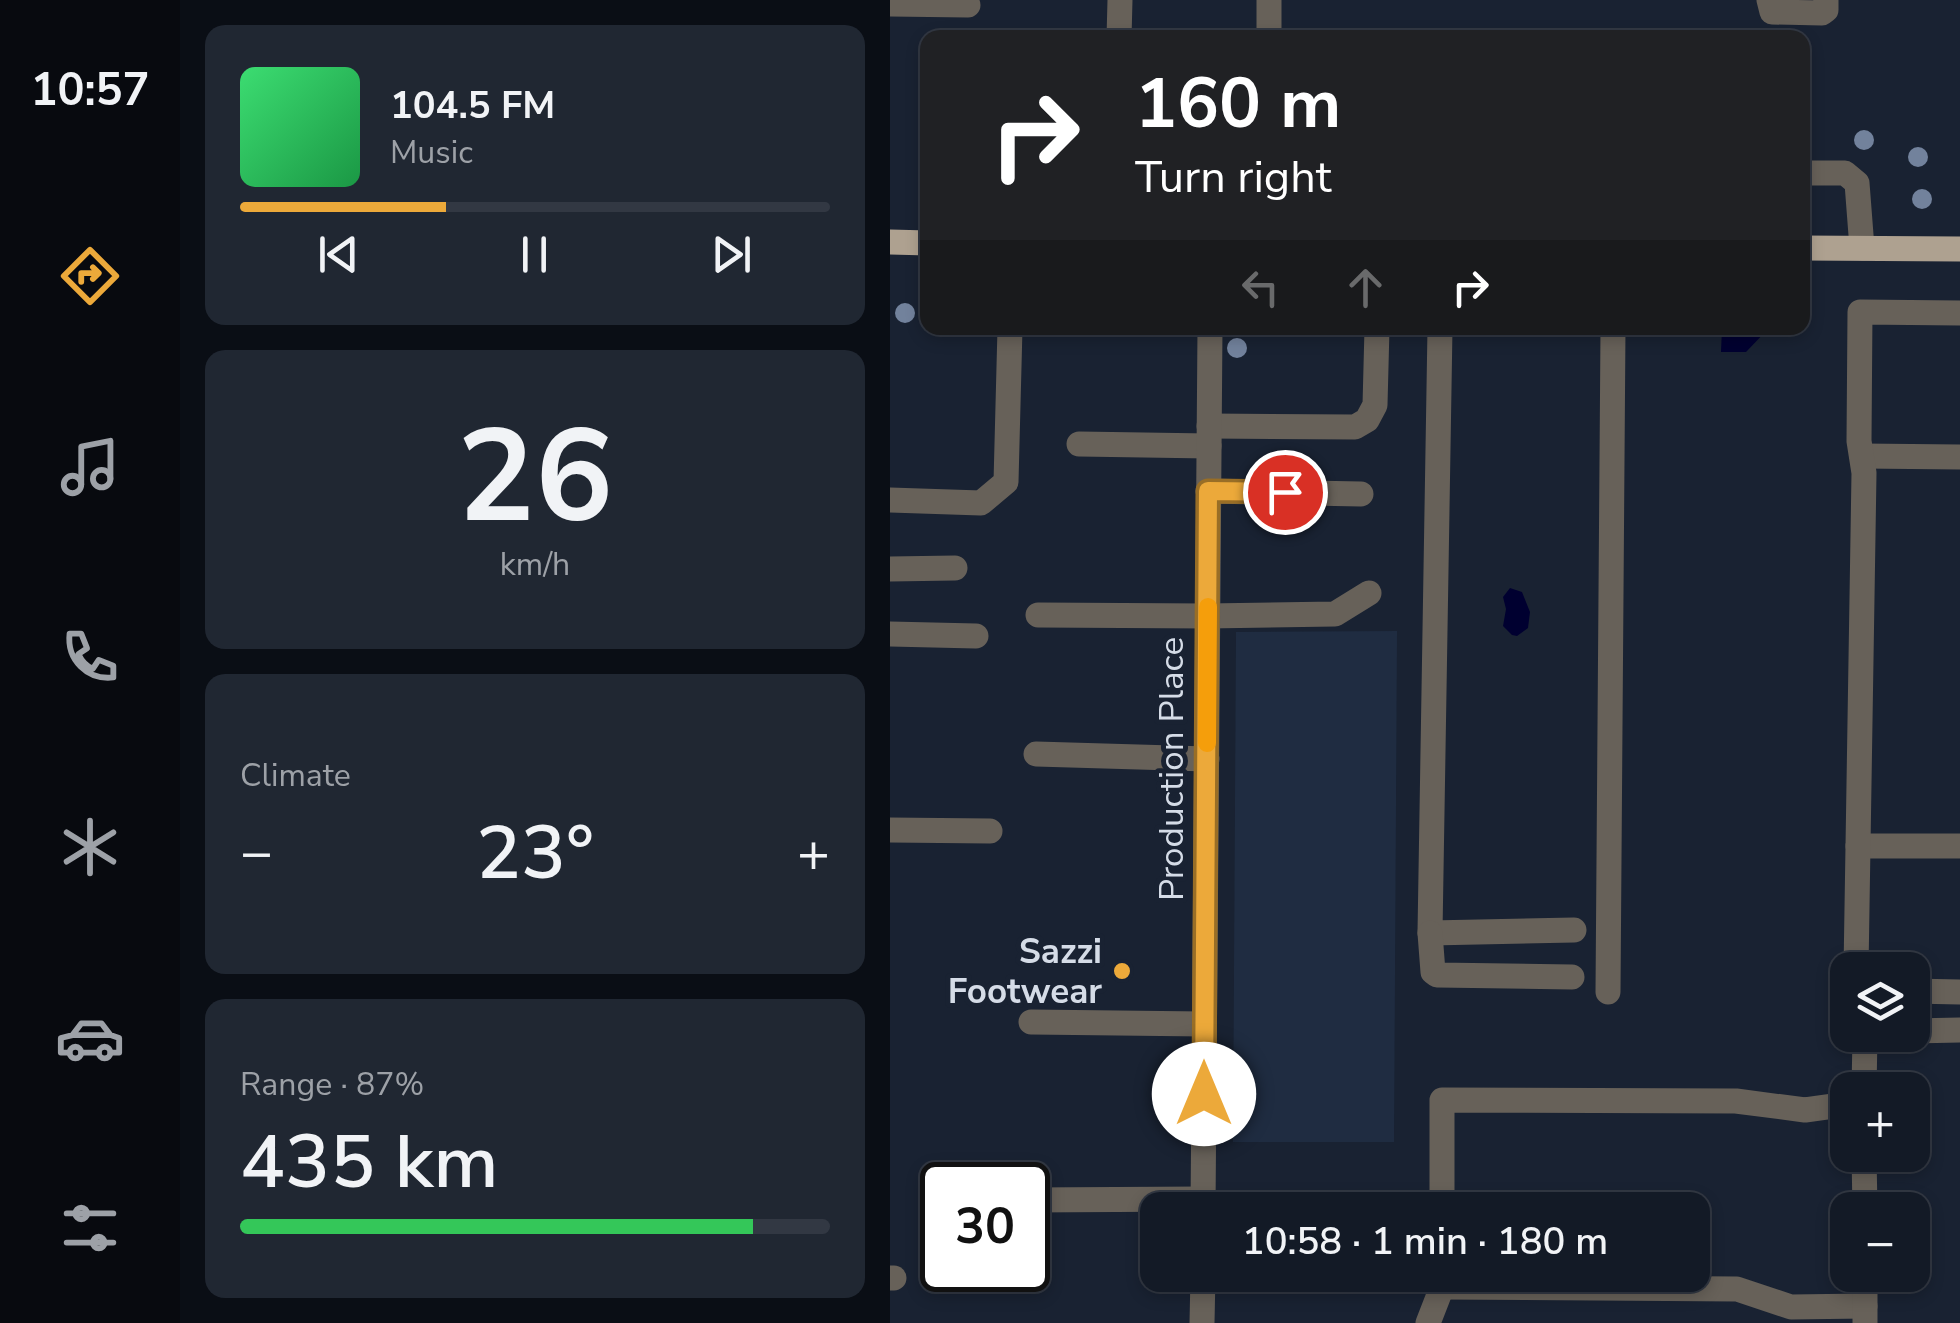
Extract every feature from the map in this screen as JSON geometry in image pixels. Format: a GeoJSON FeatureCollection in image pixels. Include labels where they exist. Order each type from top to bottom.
{"type":"FeatureCollection","features":[{"type":"Feature","properties":{"kind":"main road"},"geometry":{"type":"LineString","coordinates":[[890,242],[920,243]]}},
{"type":"Feature","properties":{"kind":"main road"},"geometry":{"type":"LineString","coordinates":[[1810,248],[1960,249]]}},
{"type":"Feature","properties":{"kind":"street"},"geometry":{"type":"LineString","coordinates":[[1120,0],[1120,30]]}},
{"type":"Feature","properties":{"kind":"street"},"geometry":{"type":"LineString","coordinates":[[1269,30],[1270,0]]}},
{"type":"Feature","properties":{"kind":"street"},"geometry":{"type":"LineString","coordinates":[[1769,0],[1772,12],[1822,13],[1826,0]]}},
{"type":"Feature","properties":{"kind":"street"},"geometry":{"type":"LineString","coordinates":[[890,4],[968,5]]}},
{"type":"Feature","properties":{"kind":"street"},"geometry":{"type":"LineString","coordinates":[[1810,174],[1845,172],[1857,183],[1862,248]]}},
{"type":"Feature","properties":{"kind":"street"},"geometry":{"type":"LineString","coordinates":[[1856,952],[1864,473],[1860,441],[1860,312],[1960,313]]}},
{"type":"Feature","properties":{"kind":"street"},"geometry":{"type":"LineString","coordinates":[[890,500],[981,503],[1006,482],[1010,335]]}},
{"type":"Feature","properties":{"kind":"street","name":"Production Place"},"geometry":{"type":"LineString","coordinates":[[1203,1192],[1210,335]]}},
{"type":"Feature","properties":{"kind":"street"},"geometry":{"type":"LineString","coordinates":[[1079,444],[1355,427],[1367,420],[1374,406],[1377,335]]}},
{"type":"Feature","properties":{"kind":"street"},"geometry":{"type":"LineString","coordinates":[[1440,335],[1430,933],[1433,972],[1572,977]]}},
{"type":"Feature","properties":{"kind":"street"},"geometry":{"type":"LineString","coordinates":[[1608,992],[1613,335]]}},
{"type":"Feature","properties":{"kind":"street"},"geometry":{"type":"LineString","coordinates":[[1862,456],[1960,457]]}},
{"type":"Feature","properties":{"kind":"street"},"geometry":{"type":"LineString","coordinates":[[1208,491],[1361,494]]}},
{"type":"Feature","properties":{"kind":"street"},"geometry":{"type":"LineString","coordinates":[[890,569],[955,568]]}},
{"type":"Feature","properties":{"kind":"street"},"geometry":{"type":"LineString","coordinates":[[1038,615],[1335,614],[1369,593]]}},
{"type":"Feature","properties":{"kind":"street"},"geometry":{"type":"LineString","coordinates":[[890,634],[976,636]]}},
{"type":"Feature","properties":{"kind":"street"},"geometry":{"type":"LineString","coordinates":[[1036,754],[1206,759]]}},
{"type":"Feature","properties":{"kind":"street"},"geometry":{"type":"LineString","coordinates":[[890,830],[990,832]]}},
{"type":"Feature","properties":{"kind":"street"},"geometry":{"type":"LineString","coordinates":[[1858,846],[1960,846]]}},
{"type":"Feature","properties":{"kind":"street"},"geometry":{"type":"LineString","coordinates":[[1430,933],[1574,930]]}},
{"type":"Feature","properties":{"kind":"street"},"geometry":{"type":"LineString","coordinates":[[1930,991],[1960,992]]}},
{"type":"Feature","properties":{"kind":"street"},"geometry":{"type":"LineString","coordinates":[[1031,1022],[1204,1024]]}},
{"type":"Feature","properties":{"kind":"street"},"geometry":{"type":"LineString","coordinates":[[1930,1030],[1960,1030]]}},
{"type":"Feature","properties":{"kind":"street"},"geometry":{"type":"LineString","coordinates":[[1442,1192],[1442,1100],[1736,1101],[1805,1110],[1830,1107]]}},
{"type":"Feature","properties":{"kind":"street"},"geometry":{"type":"LineString","coordinates":[[1050,1201],[1140,1203]]}},
{"type":"Feature","properties":{"kind":"street"},"geometry":{"type":"LineString","coordinates":[[1710,1289],[1737,1290],[1791,1307],[1865,1315]]}},
{"type":"Feature","properties":{"kind":"street"},"geometry":{"type":"LineString","coordinates":[[1202,1292],[1202,1323]]}},
{"type":"Feature","properties":{"kind":"street"},"geometry":{"type":"LineString","coordinates":[[1428,1323],[1438,1292]]}},
{"type":"Feature","properties":{"kind":"shaded area"},"geometry":{"type":"Polygon","coordinates":[[[1722,335],[1762,335],[1746,352],[1721,352],[1722,335]]]}},
{"type":"Feature","properties":{"kind":"shaded area"},"geometry":{"type":"Polygon","coordinates":[[[1510,588],[1522,592],[1530,612],[1528,628],[1517,636],[1503,626],[1503,597],[1510,588]]]}},
{"type":"Feature","properties":{"kind":"shaded area"},"geometry":{"type":"Polygon","coordinates":[[[1397,631],[1394,1142],[1233,1142],[1236,632],[1397,631]]]}},
{"type":"Feature","properties":{"kind":"slow traffic"},"geometry":{"type":"LineString","coordinates":[[1207,743],[1208,607]]}},
{"type":"Feature","properties":{"kind":"place","name":"Sazzi Footwear"},"geometry":{"type":"Point","coordinates":[1122,971]}},
{"type":"Feature","properties":{"kind":"route"},"geometry":{"type":"LineString","coordinates":[[1204,1094],[1208,491],[1285,492]]}}]}
